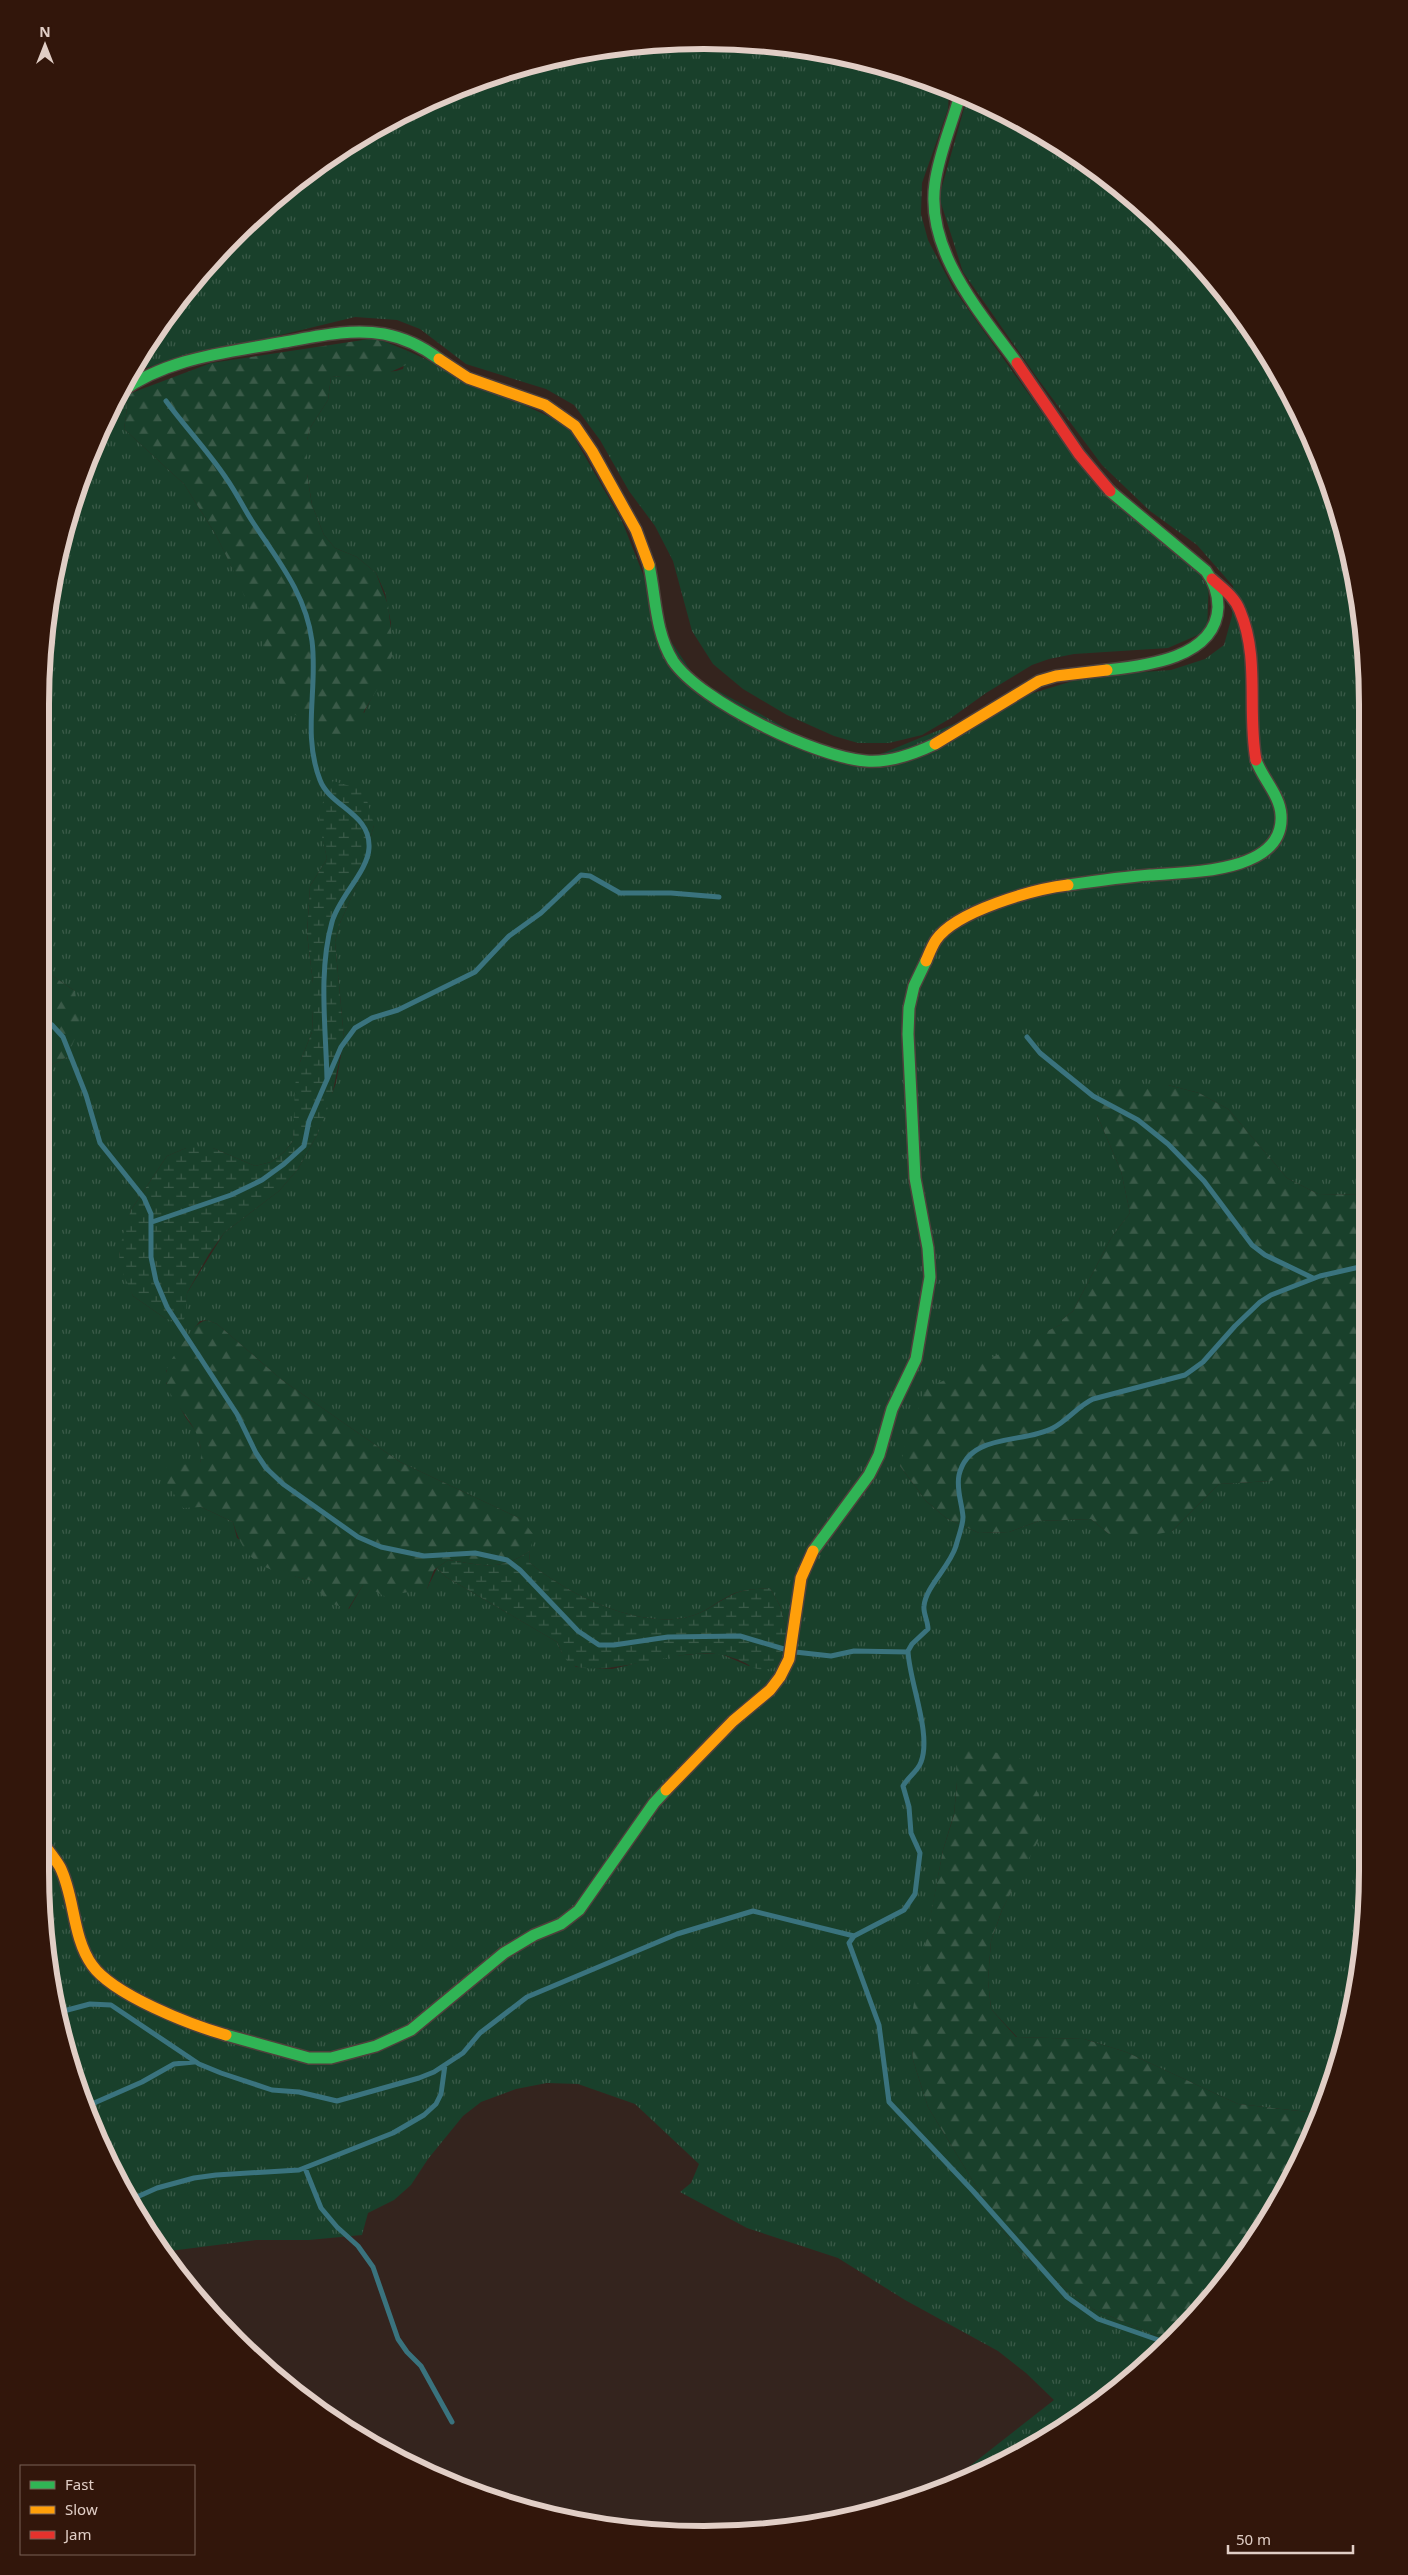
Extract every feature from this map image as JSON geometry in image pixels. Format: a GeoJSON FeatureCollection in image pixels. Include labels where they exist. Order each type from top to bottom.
{"type":"FeatureCollection","features":[{"type":"Feature","properties":{"kind":"street"},"geometry":{"type":"LineString","coordinates":[[49,1852],[60,1868],[80,1937],[92,1964],[112,1985],[178,2018],[223,2034],[309,2058],[340,2056],[376,2046],[411,2030],[504,1953],[534,1935],[561,1924],[579,1910],[654,1803],[733,1720],[770,1690],[780,1677],[789,1660],[796,1601],[801,1578],[812,1553],[869,1476],[879,1455],[892,1409],[916,1359],[930,1277],[928,1248],[915,1178],[908,1034],[914,986],[937,940],[954,924],[981,910],[1022,894],[1057,886],[1150,875],[1200,873],[1236,864],[1258,856],[1272,844],[1280,829],[1281,814],[1276,798],[1256,762],[1253,746],[1250,660],[1246,632],[1240,610],[1231,596],[1196,563],[1117,498],[1093,471],[970,301],[941,240],[933,209],[933,186],[958,100]]}},
{"type":"Feature","properties":{"kind":"street"},"geometry":{"type":"LineString","coordinates":[[133,383],[166,368],[318,336],[353,332],[386,334],[415,344],[470,379],[547,405],[573,423],[646,555],[662,636],[675,663],[697,684],[771,731],[849,760],[884,761],[910,754],[958,732],[1031,683],[1058,676],[1130,667],[1179,656],[1200,643],[1216,622],[1218,601],[1212,579]]}},
{"type":"Feature","properties":{"kind":"green space"},"geometry":{"type":"Polygon","coordinates":[[[704,49],[790,54],[874,71],[915,84],[949,97],[948,109],[922,183],[921,214],[928,240],[953,288],[1050,424],[1209,578],[1207,631],[1168,648],[1074,654],[1032,665],[922,735],[889,743],[858,743],[834,736],[787,715],[743,689],[713,664],[692,631],[673,561],[655,526],[629,491],[600,440],[574,405],[546,389],[466,364],[420,329],[397,320],[355,317],[141,369],[184,305],[211,272],[272,211],[305,184],[340,159],[414,116],[493,84],[534,71],[618,54],[704,49]]]}},
{"type":"Feature","properties":{"kind":"green space"},"geometry":{"type":"Polygon","coordinates":[[[965,104],[994,116],[1068,159],[1136,211],[1167,241],[1197,272],[1249,340],[1292,414],[1309,453],[1337,534],[1347,576],[1354,618],[1358,661],[1359,1195],[1318,1194],[1287,1178],[1228,1109],[1199,1093],[1168,1085],[1097,1115],[1121,1171],[1130,1213],[1111,1238],[1073,1311],[1062,1320],[1062,1324],[996,1357],[900,1466],[926,1501],[946,1518],[979,1533],[1009,1532],[1039,1521],[1091,1519],[1109,1534],[1172,1531],[1219,1484],[1271,1481],[1359,1397],[1359,1871],[1354,1957],[1347,1999],[1337,2041],[1313,2112],[1238,2104],[1126,2052],[1084,2039],[1017,2037],[991,2009],[988,1980],[991,1941],[1002,1910],[1017,1880],[957,1782],[954,1814],[943,1850],[911,2024],[913,2060],[928,2107],[1002,2229],[1019,2252],[1093,2309],[1163,2338],[1136,2364],[1068,2416],[994,2459],[960,2474],[1054,2400],[1026,2373],[998,2351],[905,2300],[838,2258],[747,2228],[680,2192],[691,2183],[699,2164],[635,2104],[578,2084],[547,2083],[516,2089],[481,2102],[463,2116],[428,2159],[411,2185],[394,2200],[368,2213],[362,2235],[309,2240],[256,2240],[170,2251],[137,2199],[116,2161],[84,2082],[71,2041],[54,1957],[50,1914],[49,1066],[67,1057],[75,991],[49,973],[49,704],[54,618],[71,534],[99,453],[126,396],[127,409],[124,429],[184,484],[216,535],[237,577],[364,713],[385,671],[391,623],[385,593],[376,573],[357,557],[335,548],[324,535],[312,505],[307,474],[307,440],[310,428],[328,400],[331,377],[403,369],[408,351],[567,425],[622,521],[667,635],[696,679],[854,765],[1020,697],[1089,676],[1171,670],[1205,659],[1224,645],[1232,616],[1233,586],[1197,545],[1150,511],[1102,465],[1038,379],[963,272],[939,197],[965,104]],[[374,825],[323,839],[327,859],[310,886],[307,934],[313,983],[312,1032],[300,1062],[293,1141],[284,1152],[271,1162],[255,1166],[213,1148],[186,1148],[167,1156],[131,1210],[119,1255],[133,1296],[166,1319],[186,1302],[187,1293],[224,1233],[279,1191],[298,1169],[317,1135],[336,1083],[344,1038],[335,942],[340,923],[359,880],[374,825]],[[207,1320],[200,1321],[166,1371],[166,1383],[186,1418],[198,1434],[202,1454],[200,1463],[201,1507],[233,1522],[237,1538],[294,1576],[312,1581],[349,1609],[363,1585],[427,1589],[437,1568],[446,1577],[557,1642],[562,1653],[576,1667],[612,1669],[662,1657],[695,1654],[721,1654],[749,1666],[788,1634],[780,1606],[770,1588],[739,1592],[694,1615],[668,1619],[647,1618],[625,1613],[582,1597],[562,1586],[529,1562],[530,1551],[521,1519],[400,1462],[282,1380],[217,1324],[207,1320]]]}},
{"type":"Feature","properties":{"kind":"green space"},"geometry":{"type":"Polygon","coordinates":[[[376,338],[408,351],[406,365],[388,373],[331,377],[328,400],[310,428],[307,440],[307,474],[312,505],[324,535],[335,548],[357,557],[376,573],[388,605],[392,656],[379,686],[354,728],[342,735],[330,736],[291,712],[237,578],[216,535],[184,484],[124,429],[127,395],[211,363],[376,338]]]}},
{"type":"Feature","properties":{"kind":"green space"},"geometry":{"type":"Polygon","coordinates":[[[333,781],[364,790],[374,825],[359,880],[340,923],[335,942],[344,1038],[331,1100],[317,1135],[298,1169],[279,1191],[224,1233],[209,1254],[187,1293],[186,1316],[182,1322],[166,1319],[133,1296],[121,1269],[119,1255],[123,1234],[131,1210],[167,1156],[186,1148],[213,1148],[255,1166],[271,1162],[284,1152],[293,1141],[295,1085],[300,1062],[312,1032],[313,983],[307,934],[310,886],[327,859],[319,819],[322,803],[333,781]]]}},
{"type":"Feature","properties":{"kind":"green space"},"geometry":{"type":"Polygon","coordinates":[[[49,973],[75,991],[80,1027],[67,1057],[49,1066],[49,973]]]}},
{"type":"Feature","properties":{"kind":"green space"},"geometry":{"type":"Polygon","coordinates":[[[1122,1084],[1168,1085],[1199,1093],[1228,1109],[1287,1178],[1318,1194],[1359,1195],[1359,1398],[1333,1440],[1305,1466],[1271,1481],[1219,1484],[1172,1531],[1136,1539],[1109,1534],[1091,1519],[1039,1521],[1009,1532],[979,1533],[946,1518],[926,1501],[900,1466],[908,1433],[926,1389],[1062,1324],[1062,1320],[1073,1311],[1111,1238],[1130,1213],[1121,1171],[1097,1115],[1103,1097],[1122,1084]]]}},
{"type":"Feature","properties":{"kind":"green space"},"geometry":{"type":"Polygon","coordinates":[[[207,1320],[217,1324],[282,1380],[400,1462],[521,1519],[534,1535],[530,1551],[509,1562],[490,1565],[448,1560],[434,1570],[427,1589],[384,1596],[363,1585],[348,1609],[327,1602],[312,1581],[272,1570],[253,1559],[245,1550],[233,1522],[201,1507],[183,1508],[165,1480],[167,1466],[200,1463],[201,1449],[198,1437],[192,1425],[170,1394],[166,1384],[166,1373],[170,1361],[191,1332],[200,1323],[207,1320]]]}},
{"type":"Feature","properties":{"kind":"green space"},"geometry":{"type":"Polygon","coordinates":[[[530,1551],[529,1562],[562,1586],[604,1606],[647,1618],[668,1619],[688,1617],[701,1613],[736,1593],[770,1588],[780,1606],[788,1634],[775,1667],[763,1670],[728,1656],[705,1654],[682,1655],[630,1665],[581,1668],[566,1660],[557,1642],[446,1577],[437,1568],[448,1560],[481,1565],[499,1564],[519,1558],[530,1551]]]}},
{"type":"Feature","properties":{"kind":"green space"},"geometry":{"type":"Polygon","coordinates":[[[971,1746],[1025,1760],[1043,1807],[1038,1841],[1002,1910],[991,1941],[988,1980],[991,2009],[1016,2037],[1084,2039],[1126,2052],[1238,2104],[1313,2112],[1292,2161],[1249,2235],[1197,2303],[1163,2338],[1093,2309],[1019,2252],[1002,2229],[928,2107],[913,2060],[910,2024],[943,1850],[954,1815],[957,1782],[955,1747],[971,1746]]]}},
{"type":"Feature","properties":{"kind":"waterway"},"geometry":{"type":"LineString","coordinates":[[166,401],[226,478],[297,592],[309,624],[312,641],[311,728],[315,763],[325,789],[357,818],[364,826],[368,836],[369,848],[364,866],[336,913],[328,941],[324,980],[327,1080]]}},
{"type":"Feature","properties":{"kind":"waterway"},"geometry":{"type":"LineString","coordinates":[[152,1222],[231,1195],[262,1180],[284,1164],[304,1146],[309,1121],[341,1047],[355,1028],[372,1018],[398,1010],[475,972],[509,936],[541,913],[581,875],[590,876],[620,893],[671,893],[719,897]]}},
{"type":"Feature","properties":{"kind":"waterway"},"geometry":{"type":"LineString","coordinates":[[49,1023],[63,1037],[86,1095],[100,1143],[144,1198],[151,1214],[151,1257],[156,1281],[167,1307],[237,1414],[256,1453],[266,1468],[283,1484],[358,1537],[381,1547],[424,1556],[475,1553],[507,1560],[520,1570],[578,1631],[599,1645],[614,1645],[668,1637],[740,1636],[784,1649]]}},
{"type":"Feature","properties":{"kind":"waterway"},"geometry":{"type":"LineString","coordinates":[[1027,1037],[1040,1053],[1093,1096],[1138,1120],[1168,1144],[1204,1181],[1252,1245],[1265,1255],[1313,1278]]}},
{"type":"Feature","properties":{"kind":"waterway"},"geometry":{"type":"LineString","coordinates":[[64,2011],[90,2004],[111,2005],[199,2064],[272,2090],[299,2092],[337,2101],[434,2072],[463,2053],[480,2033],[527,1997],[677,1934],[753,1911],[854,1936],[904,1910],[915,1894],[920,1853],[911,1833],[909,1807],[903,1786],[920,1765],[924,1750],[922,1722],[908,1651],[912,1644],[928,1629],[924,1609],[926,1599],[956,1546],[963,1517],[958,1480],[965,1461],[985,1445],[1041,1433],[1053,1428],[1093,1399],[1185,1375],[1203,1362],[1235,1326],[1260,1302],[1271,1295],[1320,1276],[1359,1267]]}},
{"type":"Feature","properties":{"kind":"waterway"},"geometry":{"type":"LineString","coordinates":[[795,1652],[831,1656],[854,1651],[908,1652]]}},
{"type":"Feature","properties":{"kind":"waterway"},"geometry":{"type":"LineString","coordinates":[[854,1936],[849,1943],[879,2025],[889,2102],[973,2191],[1067,2297],[1098,2319],[1160,2341]]}},
{"type":"Feature","properties":{"kind":"waterway"},"geometry":{"type":"LineString","coordinates":[[92,2104],[142,2082],[174,2064],[194,2062]]}},
{"type":"Feature","properties":{"kind":"waterway"},"geometry":{"type":"LineString","coordinates":[[136,2197],[157,2188],[194,2178],[299,2170],[393,2133],[424,2115],[436,2104],[441,2094],[445,2065]]}},
{"type":"Feature","properties":{"kind":"waterway"},"geometry":{"type":"LineString","coordinates":[[305,2168],[321,2208],[337,2227],[358,2246],[373,2267],[398,2339],[407,2352],[421,2366],[452,2422]]}},
{"type":"Feature","properties":{"kind":"traffic: fast"},"geometry":{"type":"LineString","coordinates":[[958,100],[935,183],[934,208],[938,233],[958,279],[972,302],[1017,363]]}},
{"type":"Feature","properties":{"kind":"traffic: fast"},"geometry":{"type":"LineString","coordinates":[[132,385],[157,371],[197,358],[332,334],[358,332],[384,334],[413,343],[439,359]]}},
{"type":"Feature","properties":{"kind":"traffic: fast"},"geometry":{"type":"LineString","coordinates":[[1107,670],[1158,662],[1192,648],[1205,638],[1214,624],[1218,607],[1215,588],[1206,571],[1110,491]]}},
{"type":"Feature","properties":{"kind":"traffic: fast"},"geometry":{"type":"LineString","coordinates":[[649,565],[659,627],[673,661],[687,677],[733,710],[790,738],[844,757],[866,761],[884,761],[901,757],[935,744]]}},
{"type":"Feature","properties":{"kind":"traffic: fast"},"geometry":{"type":"LineString","coordinates":[[1068,885],[1210,870],[1232,866],[1252,859],[1268,848],[1278,834],[1281,815],[1278,800],[1256,760]]}},
{"type":"Feature","properties":{"kind":"traffic: fast"},"geometry":{"type":"LineString","coordinates":[[813,1551],[869,1475],[879,1455],[892,1409],[916,1359],[930,1277],[928,1248],[915,1178],[908,1034],[909,1008],[914,986],[926,961]]}},
{"type":"Feature","properties":{"kind":"traffic: fast"},"geometry":{"type":"LineString","coordinates":[[226,2035],[309,2058],[331,2058],[376,2046],[411,2030],[504,1953],[534,1935],[561,1924],[579,1910],[654,1803],[666,1790]]}},
{"type":"Feature","properties":{"kind":"traffic: slow"},"geometry":{"type":"LineString","coordinates":[[439,359],[468,378],[545,405],[575,426],[592,451],[636,530],[649,565]]}},
{"type":"Feature","properties":{"kind":"traffic: slow"},"geometry":{"type":"LineString","coordinates":[[935,744],[1039,681],[1056,676],[1107,670]]}},
{"type":"Feature","properties":{"kind":"traffic: slow"},"geometry":{"type":"LineString","coordinates":[[926,961],[936,940],[946,929],[960,920],[997,903],[1036,891],[1068,885]]}},
{"type":"Feature","properties":{"kind":"traffic: slow"},"geometry":{"type":"LineString","coordinates":[[666,1790],[733,1721],[770,1690],[780,1677],[789,1659],[801,1578],[813,1551]]}},
{"type":"Feature","properties":{"kind":"traffic: slow"},"geometry":{"type":"LineString","coordinates":[[49,1852],[60,1867],[65,1879],[77,1930],[85,1954],[102,1976],[134,1998],[154,2008],[226,2035]]}},
{"type":"Feature","properties":{"kind":"traffic: jam"},"geometry":{"type":"LineString","coordinates":[[1017,363],[1079,454],[1110,491]]}},
{"type":"Feature","properties":{"kind":"traffic: jam"},"geometry":{"type":"LineString","coordinates":[[1212,579],[1235,601],[1246,629],[1250,647],[1256,760]]}}]}
